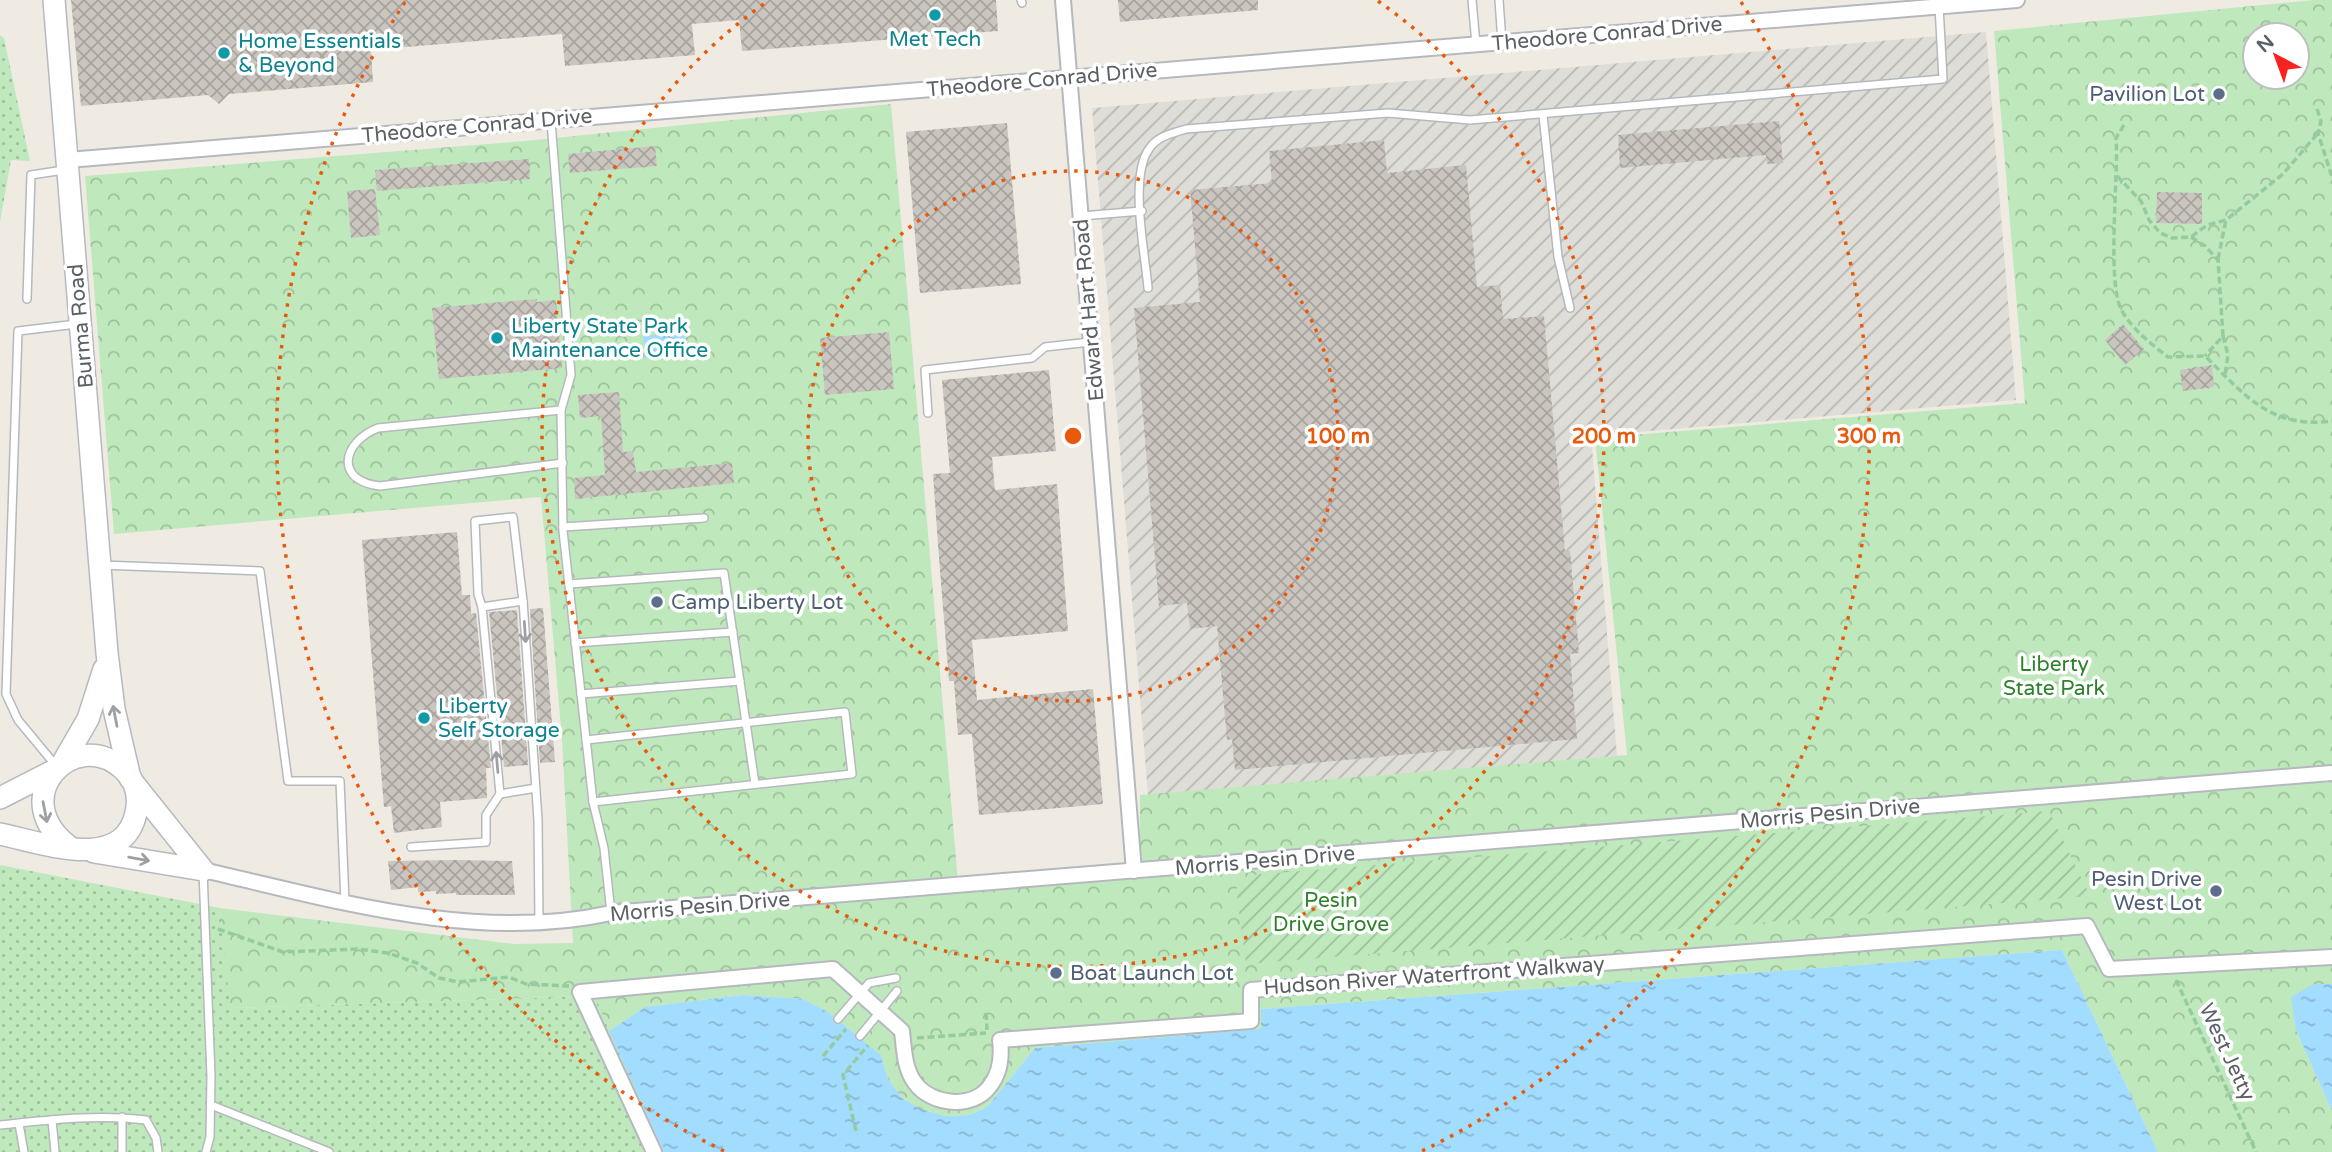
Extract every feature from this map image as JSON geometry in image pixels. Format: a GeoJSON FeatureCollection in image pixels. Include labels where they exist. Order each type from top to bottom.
{"type":"FeatureCollection","features":[{"type":"Feature","properties":{"kind":"street","name":"Burma Road"},"geometry":{"type":"LineString","coordinates":[[54,0],[107,653],[114,709],[133,782]]}},
{"type":"Feature","properties":{"kind":"street","name":"Edward Hart Road"},"geometry":{"type":"LineString","coordinates":[[1063,0],[1134,871]]}},
{"type":"Feature","properties":{"kind":"street","name":"Theodore Conrad Drive"},"geometry":{"type":"LineString","coordinates":[[68,164],[551,120],[2017,0]]}},
{"type":"Feature","properties":{"kind":"street","name":"Burma Road"},"geometry":{"type":"LineString","coordinates":[[58,767],[88,719],[107,653]]}},
{"type":"Feature","properties":{"kind":"street"},"geometry":{"type":"LineString","coordinates":[[0,798],[78,757],[98,756],[117,764],[203,870]]}},
{"type":"Feature","properties":{"kind":"street"},"geometry":{"type":"LineString","coordinates":[[58,767],[45,786],[43,808],[49,827],[73,848],[101,849],[121,838],[135,817],[133,782]]}},
{"type":"Feature","properties":{"kind":"street","name":"Morris Pesin Drive"},"geometry":{"type":"LineString","coordinates":[[0,834],[203,870],[390,912],[437,917],[579,920],[611,913],[2332,773]]}},
{"type":"Feature","properties":{"kind":"street","name":"Hudson River Waterfront Walkway"},"geometry":{"type":"LineString","coordinates":[[994,1036],[1251,1021],[1251,990],[2087,926],[2109,969],[2332,957]]}},
{"type":"Feature","properties":{"kind":"street"},"geometry":{"type":"LineString","coordinates":[[654,1152],[580,992],[832,969],[902,1031],[905,1061],[915,1083],[933,1098],[965,1102],[990,1087],[1003,1059],[994,1036]]}},
{"type":"Feature","properties":{"kind":"lane"},"geometry":{"type":"LineString","coordinates":[[1472,0],[1476,44]]}},
{"type":"Feature","properties":{"kind":"lane"},"geometry":{"type":"LineString","coordinates":[[1499,0],[1502,42]]}},
{"type":"Feature","properties":{"kind":"lane"},"geometry":{"type":"LineString","coordinates":[[1148,288],[1139,171],[1149,148],[1166,135],[1186,129],[1388,113],[1470,120],[1543,115],[1943,79],[1939,6]]}},
{"type":"Feature","properties":{"kind":"lane"},"geometry":{"type":"LineString","coordinates":[[1543,115],[1558,257],[1570,308]]}},
{"type":"Feature","properties":{"kind":"lane"},"geometry":{"type":"LineString","coordinates":[[551,120],[571,375],[561,410],[563,527],[593,802],[604,848],[611,913]]}},
{"type":"Feature","properties":{"kind":"lane"},"geometry":{"type":"LineString","coordinates":[[27,299],[31,176],[68,164]]}},
{"type":"Feature","properties":{"kind":"lane"},"geometry":{"type":"LineString","coordinates":[[1081,216],[1142,211]]}},
{"type":"Feature","properties":{"kind":"lane"},"geometry":{"type":"LineString","coordinates":[[58,767],[18,720],[6,694],[18,331],[81,324]]}},
{"type":"Feature","properties":{"kind":"lane"},"geometry":{"type":"LineString","coordinates":[[928,413],[925,369],[1032,358],[1045,347],[1091,341]]}},
{"type":"Feature","properties":{"kind":"lane"},"geometry":{"type":"LineString","coordinates":[[561,410],[377,428],[361,434],[352,448],[349,463],[352,476],[362,484],[380,486],[563,463]]}},
{"type":"Feature","properties":{"kind":"lane"},"geometry":{"type":"LineString","coordinates":[[411,847],[486,842],[486,815],[500,794],[482,607],[478,594],[475,521],[513,517],[523,601],[536,788],[539,921]]}},
{"type":"Feature","properties":{"kind":"lane"},"geometry":{"type":"LineString","coordinates":[[563,527],[704,518]]}},
{"type":"Feature","properties":{"kind":"lane"},"geometry":{"type":"LineString","coordinates":[[100,565],[260,572],[288,781],[340,781],[345,902]]}},
{"type":"Feature","properties":{"kind":"lane"},"geometry":{"type":"LineString","coordinates":[[569,584],[724,573],[755,784]]}},
{"type":"Feature","properties":{"kind":"lane"},"geometry":{"type":"LineString","coordinates":[[482,607],[523,601]]}},
{"type":"Feature","properties":{"kind":"lane"},"geometry":{"type":"LineString","coordinates":[[575,643],[733,632]]}},
{"type":"Feature","properties":{"kind":"lane"},"geometry":{"type":"LineString","coordinates":[[581,694],[740,681]]}},
{"type":"Feature","properties":{"kind":"lane"},"geometry":{"type":"LineString","coordinates":[[586,740],[845,712],[852,774],[593,802]]}},
{"type":"Feature","properties":{"kind":"lane"},"geometry":{"type":"LineString","coordinates":[[500,794],[536,788]]}},
{"type":"Feature","properties":{"kind":"lane"},"geometry":{"type":"LineString","coordinates":[[203,870],[211,1105],[206,1152]]}},
{"type":"Feature","properties":{"kind":"lane"},"geometry":{"type":"LineString","coordinates":[[838,1019],[869,983],[896,978]]}},
{"type":"Feature","properties":{"kind":"lane"},"geometry":{"type":"LineString","coordinates":[[860,1036],[885,1015],[897,990]]}},
{"type":"Feature","properties":{"kind":"lane"},"geometry":{"type":"LineString","coordinates":[[211,1105],[328,1152]]}},
{"type":"Feature","properties":{"kind":"lane"},"geometry":{"type":"LineString","coordinates":[[121,1117],[122,1152]]}},
{"type":"Feature","properties":{"kind":"lane"},"geometry":{"type":"LineString","coordinates":[[0,1125],[121,1117],[146,1120],[156,1138],[158,1152]]}},
{"type":"Feature","properties":{"kind":"lane"},"geometry":{"type":"LineString","coordinates":[[52,1120],[55,1152]]}},
{"type":"Feature","properties":{"kind":"lane"},"geometry":{"type":"LineString","coordinates":[[19,1124],[24,1152]]}},
{"type":"Feature","properties":{"kind":"path"},"geometry":{"type":"LineString","coordinates":[[2117,175],[2141,201],[2149,220],[2160,233],[2172,238],[2190,237],[2207,225],[2226,220],[2283,174],[2318,133],[2321,121],[2317,109]]}},
{"type":"Feature","properties":{"kind":"path"},"geometry":{"type":"LineString","coordinates":[[2124,125],[2116,138],[2115,260],[2120,309],[2140,335],[2168,357],[2205,356],[2241,394],[2273,415],[2308,424],[2332,421]]}},
{"type":"Feature","properties":{"kind":"path"},"geometry":{"type":"LineString","coordinates":[[2318,133],[2332,177]]}},
{"type":"Feature","properties":{"kind":"path"},"geometry":{"type":"LineString","coordinates":[[2225,375],[2228,355],[2223,336],[2218,260],[2226,220]]}},
{"type":"Feature","properties":{"kind":"path"},"geometry":{"type":"LineString","coordinates":[[2190,237],[2205,246],[2218,260]]}},
{"type":"Feature","properties":{"kind":"path"},"geometry":{"type":"LineString","coordinates":[[2205,356],[2223,336]]}},
{"type":"Feature","properties":{"kind":"path"},"geometry":{"type":"LineString","coordinates":[[218,929],[283,952],[358,949],[388,953],[417,963],[439,978],[458,982],[509,977],[533,985],[562,984],[580,992]]}},
{"type":"Feature","properties":{"kind":"path","name":"West Jetty"},"geometry":{"type":"LineString","coordinates":[[2169,965],[2256,1152]]}},
{"type":"Feature","properties":{"kind":"path"},"geometry":{"type":"LineString","coordinates":[[903,1040],[994,1036],[986,1013]]}},
{"type":"Feature","properties":{"kind":"path"},"geometry":{"type":"LineString","coordinates":[[856,1131],[843,1075],[885,1015]]}},
{"type":"Feature","properties":{"kind":"shaded area"},"geometry":{"type":"Polygon","coordinates":[[[1986,32],[2016,400],[1591,436],[1617,756],[1148,796],[1092,108],[1986,32]]]}},
{"type":"Feature","properties":{"kind":"green space","name":"Liberty State Park"},"geometry":{"type":"Polygon","coordinates":[[[2332,0],[2332,984],[2313,984],[2296,1030],[2332,1111],[2332,1152],[2158,1152],[2062,950],[1261,1009],[1261,1029],[1035,1048],[987,1107],[969,1115],[945,1116],[921,1109],[902,1098],[888,1079],[881,1055],[828,1012],[803,999],[743,995],[645,1007],[609,1031],[595,996],[230,1008],[220,908],[514,944],[573,943],[562,740],[541,497],[114,534],[85,176],[525,141],[891,104],[959,893],[1140,878],[1140,795],[1627,755],[1595,438],[2025,403],[1994,31],[2332,0]]]}},
{"type":"Feature","properties":{"kind":"green space"},"geometry":{"type":"Polygon","coordinates":[[[0,35],[4,38],[30,161],[11,160],[0,222],[0,35]]]}},
{"type":"Feature","properties":{"kind":"green space","name":"Pesin Drive Grove"},"geometry":{"type":"Polygon","coordinates":[[[2049,811],[2090,896],[1246,964],[1236,889],[1250,875],[2049,811]]]}},
{"type":"Feature","properties":{"kind":"green space"},"geometry":{"type":"Polygon","coordinates":[[[0,865],[220,908],[231,1008],[595,996],[664,1152],[0,1152],[0,865]]]}},
{"type":"Feature","properties":{"kind":"water"},"geometry":{"type":"Polygon","coordinates":[[[685,333],[686,355],[645,359],[643,336],[685,333]]]}},
{"type":"Feature","properties":{"kind":"water"},"geometry":{"type":"Polygon","coordinates":[[[2062,950],[2158,1152],[664,1152],[609,1031],[645,1007],[743,995],[803,999],[828,1012],[881,1055],[888,1079],[902,1098],[921,1109],[945,1116],[969,1115],[987,1107],[1035,1048],[1261,1029],[1261,1009],[2062,950]]]}},
{"type":"Feature","properties":{"kind":"water"},"geometry":{"type":"Polygon","coordinates":[[[2313,984],[2332,984],[2332,1111],[2296,1030],[2291,997],[2313,984]]]}},
{"type":"Feature","properties":{"kind":"building","name":"Home Essentials & Beyond"},"geometry":{"type":"Polygon","coordinates":[[[71,0],[996,0],[998,31],[742,51],[739,20],[692,24],[695,55],[565,66],[562,34],[371,50],[373,82],[229,94],[219,104],[208,95],[81,106],[71,0]]]}},
{"type":"Feature","properties":{"kind":"building"},"geometry":{"type":"Polygon","coordinates":[[[1118,0],[1258,0],[1258,10],[1120,22],[1118,0]]]}},
{"type":"Feature","properties":{"kind":"building"},"geometry":{"type":"Polygon","coordinates":[[[1779,121],[1783,163],[1767,164],[1766,155],[1620,168],[1618,135],[1779,121]]]}},
{"type":"Feature","properties":{"kind":"building"},"geometry":{"type":"Polygon","coordinates":[[[1007,123],[1021,284],[920,293],[906,132],[1007,123]]]}},
{"type":"Feature","properties":{"kind":"building"},"geometry":{"type":"Polygon","coordinates":[[[1384,140],[1387,173],[1466,165],[1477,287],[1500,285],[1503,319],[1544,316],[1565,551],[1570,551],[1579,653],[1570,654],[1577,739],[1235,770],[1232,739],[1227,740],[1217,626],[1190,629],[1187,603],[1159,606],[1134,308],[1200,302],[1190,190],[1272,183],[1269,151],[1384,140]]]}},
{"type":"Feature","properties":{"kind":"building"},"geometry":{"type":"Polygon","coordinates":[[[655,146],[657,166],[570,173],[568,154],[655,146]]]}},
{"type":"Feature","properties":{"kind":"building"},"geometry":{"type":"Polygon","coordinates":[[[529,159],[530,179],[377,191],[375,170],[529,159]]]}},
{"type":"Feature","properties":{"kind":"building"},"geometry":{"type":"Polygon","coordinates":[[[375,189],[380,235],[351,238],[347,191],[375,189]]]}},
{"type":"Feature","properties":{"kind":"building"},"geometry":{"type":"Polygon","coordinates":[[[2157,192],[2202,193],[2202,224],[2156,223],[2157,192]]]}},
{"type":"Feature","properties":{"kind":"building","name":"Liberty State Park Maintenance Office"},"geometry":{"type":"Polygon","coordinates":[[[537,299],[537,302],[556,300],[562,368],[439,379],[432,308],[537,299]]]}},
{"type":"Feature","properties":{"kind":"building"},"geometry":{"type":"Polygon","coordinates":[[[2123,324],[2144,349],[2125,365],[2105,340],[2123,324]]]}},
{"type":"Feature","properties":{"kind":"building"},"geometry":{"type":"Polygon","coordinates":[[[889,332],[894,389],[825,395],[820,338],[889,332]]]}},
{"type":"Feature","properties":{"kind":"building"},"geometry":{"type":"Polygon","coordinates":[[[2212,365],[2214,387],[2183,391],[2180,370],[2212,365]]]}},
{"type":"Feature","properties":{"kind":"building"},"geometry":{"type":"Polygon","coordinates":[[[1049,370],[1056,451],[992,457],[995,490],[1057,484],[1068,631],[972,640],[977,700],[1093,689],[1103,804],[979,815],[972,734],[958,735],[954,681],[949,681],[933,474],[950,473],[942,380],[1049,370]]]}},
{"type":"Feature","properties":{"kind":"building"},"geometry":{"type":"Polygon","coordinates":[[[619,392],[623,452],[633,451],[636,472],[732,463],[734,483],[575,499],[574,478],[605,475],[601,416],[580,418],[578,395],[619,392]]]}},
{"type":"Feature","properties":{"kind":"building","name":"Liberty Self Storage"},"geometry":{"type":"Polygon","coordinates":[[[457,532],[462,595],[470,595],[471,614],[476,613],[491,768],[486,768],[487,798],[440,802],[442,827],[394,833],[391,806],[384,807],[362,540],[457,532]]]}},
{"type":"Feature","properties":{"kind":"building"},"geometry":{"type":"Polygon","coordinates":[[[543,608],[555,762],[540,763],[530,609],[543,608]]]}},
{"type":"Feature","properties":{"kind":"building"},"geometry":{"type":"Polygon","coordinates":[[[517,610],[528,765],[504,767],[489,612],[517,610]]]}},
{"type":"Feature","properties":{"kind":"building"},"geometry":{"type":"Polygon","coordinates":[[[388,861],[512,861],[515,895],[436,894],[436,891],[418,892],[418,887],[391,890],[388,861]]]}},
{"type":"Feature","properties":{"kind":"place","name":"Met Tech"},"geometry":{"type":"Point","coordinates":[935,15]}},
{"type":"Feature","properties":{"kind":"place","name":"Home Essentials & Beyond"},"geometry":{"type":"Point","coordinates":[224,53]}},
{"type":"Feature","properties":{"kind":"place","name":"Pavilion Lot"},"geometry":{"type":"Point","coordinates":[2219,94]}},
{"type":"Feature","properties":{"kind":"place","name":"Liberty State Park Maintenance Office"},"geometry":{"type":"Point","coordinates":[497,338]}},
{"type":"Feature","properties":{"kind":"place","name":"Camp Liberty Lot"},"geometry":{"type":"Point","coordinates":[657,602]}},
{"type":"Feature","properties":{"kind":"place","name":"Liberty Self Storage"},"geometry":{"type":"Point","coordinates":[424,718]}},
{"type":"Feature","properties":{"kind":"place","name":"Pesin Drive West Lot"},"geometry":{"type":"Point","coordinates":[2216,891]}},
{"type":"Feature","properties":{"kind":"place","name":"Boat Launch Lot"},"geometry":{"type":"Point","coordinates":[1056,973]}}]}
